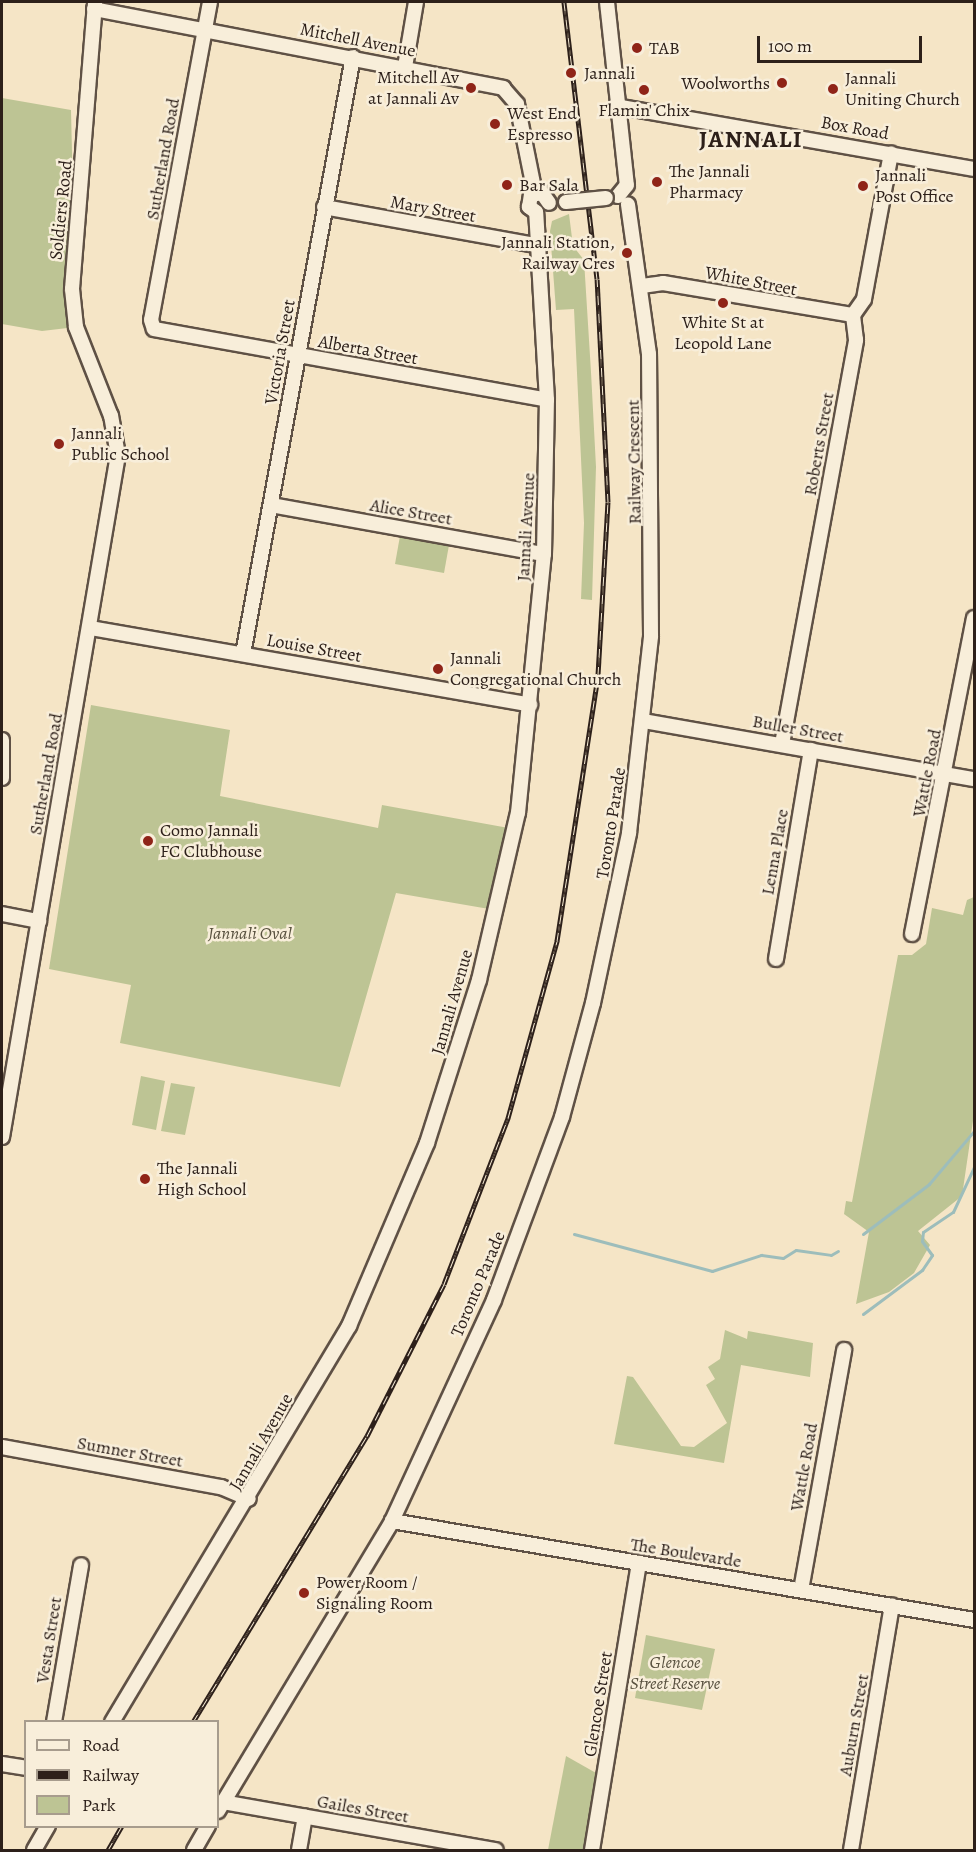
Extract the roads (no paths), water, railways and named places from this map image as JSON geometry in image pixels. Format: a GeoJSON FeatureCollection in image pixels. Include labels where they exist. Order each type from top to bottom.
{"type":"FeatureCollection","features":[{"type":"Feature","properties":{"kind":"street","name":"Sutherland Road"},"geometry":{"type":"LineString","coordinates":[[151,323],[210,2]]}},
{"type":"Feature","properties":{"kind":"street"},"geometry":{"type":"LineString","coordinates":[[405,67],[416,2]]}},
{"type":"Feature","properties":{"kind":"street","name":"Railway Crescent"},"geometry":{"type":"LineString","coordinates":[[607,2],[622,107],[620,196],[642,285],[653,461],[644,722]]}},
{"type":"Feature","properties":{"kind":"street","name":"Mitchell Avenue"},"geometry":{"type":"LineString","coordinates":[[95,5],[205,30],[490,84],[512,94],[535,193]]}},
{"type":"Feature","properties":{"kind":"street","name":"Soldiers Road"},"geometry":{"type":"LineString","coordinates":[[95,5],[72,289],[76,327],[111,416]]}},
{"type":"Feature","properties":{"kind":"street","name":"Victoria Street"},"geometry":{"type":"LineString","coordinates":[[243,654],[353,57]]}},
{"type":"Feature","properties":{"kind":"street","name":"Box Road"},"geometry":{"type":"LineString","coordinates":[[622,107],[975,169]]}},
{"type":"Feature","properties":{"kind":"street"},"geometry":{"type":"LineString","coordinates":[[853,315],[864,299],[891,153]]}},
{"type":"Feature","properties":{"kind":"street"},"geometry":{"type":"LineString","coordinates":[[535,193],[545,194],[549,203]]}},
{"type":"Feature","properties":{"kind":"street","name":"Jannali Avenue"},"geometry":{"type":"LineString","coordinates":[[113,1720],[249,1499],[349,1326],[427,1143],[479,980],[508,856],[530,705],[544,554],[547,400],[535,245],[536,212],[528,203],[535,193]]}},
{"type":"Feature","properties":{"kind":"street"},"geometry":{"type":"LineString","coordinates":[[536,212],[549,203],[620,196]]}},
{"type":"Feature","properties":{"kind":"street","name":"Mary Street"},"geometry":{"type":"LineString","coordinates":[[324,207],[535,245]]}},
{"type":"Feature","properties":{"kind":"street","name":"White Street"},"geometry":{"type":"LineString","coordinates":[[642,285],[663,283],[853,315]]}},
{"type":"Feature","properties":{"kind":"street","name":"Roberts Street"},"geometry":{"type":"LineString","coordinates":[[782,744],[856,340],[853,315]]}},
{"type":"Feature","properties":{"kind":"street","name":"Alberta Street"},"geometry":{"type":"LineString","coordinates":[[151,323],[160,331],[547,400]]}},
{"type":"Feature","properties":{"kind":"street","name":"Sutherland Road"},"geometry":{"type":"LineString","coordinates":[[2,1137],[3,1116],[91,628],[118,455],[111,416]]}},
{"type":"Feature","properties":{"kind":"street","name":"Alice Street"},"geometry":{"type":"LineString","coordinates":[[271,505],[544,554]]}},
{"type":"Feature","properties":{"kind":"street","name":"Wattle Road"},"geometry":{"type":"LineString","coordinates":[[912,934],[975,618]]}},
{"type":"Feature","properties":{"kind":"street","name":"Louise Street"},"geometry":{"type":"LineString","coordinates":[[91,628],[530,705]]}},
{"type":"Feature","properties":{"kind":"street","name":"Buller Street"},"geometry":{"type":"LineString","coordinates":[[644,722],[975,779]]}},
{"type":"Feature","properties":{"kind":"street","name":"Toronto Parade"},"geometry":{"type":"LineString","coordinates":[[220,1807],[392,1521],[494,1300],[562,1117],[616,902],[644,722]]}},
{"type":"Feature","properties":{"kind":"street"},"geometry":{"type":"LineString","coordinates":[[2,778],[3,740]]}},
{"type":"Feature","properties":{"kind":"street","name":"Lenna Place"},"geometry":{"type":"LineString","coordinates":[[776,959],[811,750]]}},
{"type":"Feature","properties":{"kind":"street"},"geometry":{"type":"LineString","coordinates":[[2,914],[39,921]]}},
{"type":"Feature","properties":{"kind":"street","name":"Wattle Road"},"geometry":{"type":"LineString","coordinates":[[801,1590],[844,1350]]}},
{"type":"Feature","properties":{"kind":"street","name":"Sumner Street"},"geometry":{"type":"LineString","coordinates":[[2,1447],[221,1487],[249,1499]]}},
{"type":"Feature","properties":{"kind":"street","name":"The Boulevarde"},"geometry":{"type":"LineString","coordinates":[[392,1521],[973,1620]]}},
{"type":"Feature","properties":{"kind":"street","name":"Glencoe Street"},"geometry":{"type":"LineString","coordinates":[[592,1851],[639,1563]]}},
{"type":"Feature","properties":{"kind":"street","name":"Vesta Street"},"geometry":{"type":"LineString","coordinates":[[54,1720],[81,1565]]}},
{"type":"Feature","properties":{"kind":"street","name":"Auburn Street"},"geometry":{"type":"LineString","coordinates":[[851,1851],[892,1605]]}},
{"type":"Feature","properties":{"kind":"street"},"geometry":{"type":"LineString","coordinates":[[973,1620],[975,1605]]}},
{"type":"Feature","properties":{"kind":"street"},"geometry":{"type":"LineString","coordinates":[[2,1764],[24,1768]]}},
{"type":"Feature","properties":{"kind":"street","name":"Gailes Street"},"geometry":{"type":"LineString","coordinates":[[220,1807],[305,1817],[496,1851]]}},
{"type":"Feature","properties":{"kind":"street"},"geometry":{"type":"LineString","coordinates":[[299,1851],[305,1817]]}},
{"type":"Feature","properties":{"kind":"street"},"geometry":{"type":"LineString","coordinates":[[34,1851],[47,1828]]}},
{"type":"Feature","properties":{"kind":"street"},"geometry":{"type":"LineString","coordinates":[[194,1851],[207,1828]]}},
{"type":"Feature","properties":{"kind":"waterway"},"geometry":{"type":"LineString","coordinates":[[863,1234],[929,1184],[974,1131]]}},
{"type":"Feature","properties":{"kind":"waterway"},"geometry":{"type":"LineString","coordinates":[[863,1314],[922,1270],[932,1255],[922,1241],[923,1232],[953,1212],[974,1167]]}},
{"type":"Feature","properties":{"kind":"waterway"},"geometry":{"type":"LineString","coordinates":[[574,1234],[712,1271],[761,1255],[783,1258],[796,1250],[831,1255],[838,1251]]}},
{"type":"Feature","properties":{"kind":"railway"},"geometry":{"type":"LineString","coordinates":[[194,1720],[367,1436],[444,1284],[508,1118],[557,941],[598,675],[608,502],[597,279],[564,2]]}},
{"type":"Feature","properties":{"kind":"railway"},"geometry":{"type":"LineString","coordinates":[[108,1850],[121,1828]]}},
{"type":"Feature","properties":{"kind":"place","name":"TAB"},"geometry":{"type":"Point","coordinates":[637,48]}},
{"type":"Feature","properties":{"kind":"place","name":"Jannali"},"geometry":{"type":"Point","coordinates":[571,73]}},
{"type":"Feature","properties":{"kind":"place","name":"Woolworths"},"geometry":{"type":"Point","coordinates":[782,83]}},
{"type":"Feature","properties":{"kind":"place","name":"Mitchell Av at Jannali Av"},"geometry":{"type":"Point","coordinates":[471,88]}},
{"type":"Feature","properties":{"kind":"place","name":"Jannali Uniting Church"},"geometry":{"type":"Point","coordinates":[833,89]}},
{"type":"Feature","properties":{"kind":"place","name":"Flamin' Chix"},"geometry":{"type":"Point","coordinates":[644,90]}},
{"type":"Feature","properties":{"kind":"place","name":"West End Espresso"},"geometry":{"type":"Point","coordinates":[495,124]}},
{"type":"Feature","properties":{"kind":"place","name":"The Jannali Pharmacy"},"geometry":{"type":"Point","coordinates":[657,182]}},
{"type":"Feature","properties":{"kind":"place","name":"Bar Sala"},"geometry":{"type":"Point","coordinates":[507,185]}},
{"type":"Feature","properties":{"kind":"place","name":"Jannali Post Office"},"geometry":{"type":"Point","coordinates":[863,186]}},
{"type":"Feature","properties":{"kind":"place","name":"Jannali Station, Railway Cres"},"geometry":{"type":"Point","coordinates":[627,253]}},
{"type":"Feature","properties":{"kind":"place","name":"White St at Leopold Lane"},"geometry":{"type":"Point","coordinates":[723,303]}},
{"type":"Feature","properties":{"kind":"place","name":"Jannali Public School"},"geometry":{"type":"Point","coordinates":[59,444]}},
{"type":"Feature","properties":{"kind":"place","name":"Jannali Congregational Church"},"geometry":{"type":"Point","coordinates":[438,669]}},
{"type":"Feature","properties":{"kind":"place","name":"Como Jannali FC Clubhouse"},"geometry":{"type":"Point","coordinates":[148,841]}},
{"type":"Feature","properties":{"kind":"place","name":"The Jannali High School"},"geometry":{"type":"Point","coordinates":[145,1179]}},
{"type":"Feature","properties":{"kind":"place","name":"Power Room / Signaling Room"},"geometry":{"type":"Point","coordinates":[304,1593]}},
{"type":"Feature","properties":{"kind":"district","name":"JANNALI"},"geometry":{"type":"Point","coordinates":[751,140]}},
{"type":"Feature","properties":{"kind":"park label","name":"Jannali Oval"},"geometry":{"type":"Point","coordinates":[250,933]}},
{"type":"Feature","properties":{"kind":"park label","name":"Glencoe Street Reserve"},"geometry":{"type":"Point","coordinates":[675,1673]}}]}
